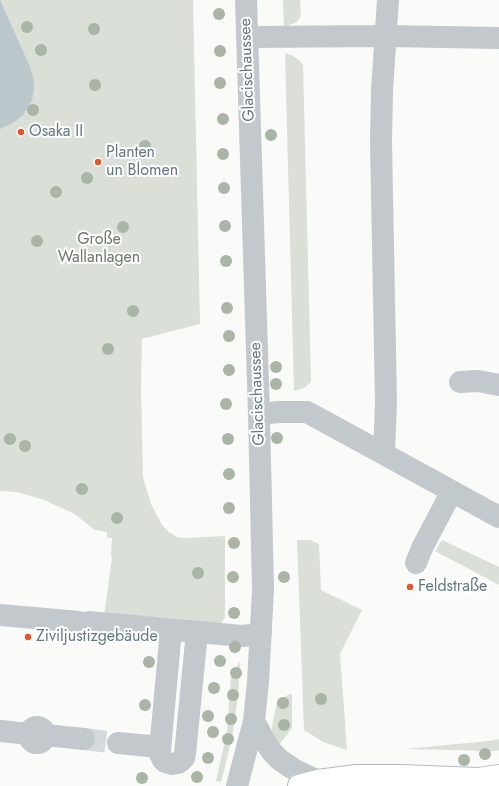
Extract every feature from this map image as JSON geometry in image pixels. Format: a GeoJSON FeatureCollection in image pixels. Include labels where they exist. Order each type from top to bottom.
{"type":"FeatureCollection","features":[{"type":"Feature","properties":{"kind":"main road"},"geometry":{"type":"LineString","coordinates":[[308,784],[356,776],[489,778]]}},
{"type":"Feature","properties":{"kind":"main road"},"geometry":{"type":"LineString","coordinates":[[456,786],[489,778]]}},
{"type":"Feature","properties":{"kind":"street","name":"Glacischaussee"},"geometry":{"type":"LineString","coordinates":[[237,786],[254,720],[258,682],[263,590],[246,0]]}},
{"type":"Feature","properties":{"kind":"street"},"geometry":{"type":"LineString","coordinates":[[384,454],[386,402],[381,142],[382,90],[388,0]]}},
{"type":"Feature","properties":{"kind":"street"},"geometry":{"type":"LineString","coordinates":[[247,37],[386,36],[499,38]]}},
{"type":"Feature","properties":{"kind":"street"},"geometry":{"type":"LineString","coordinates":[[460,382],[478,381],[499,385]]}},
{"type":"Feature","properties":{"kind":"street"},"geometry":{"type":"LineString","coordinates":[[259,414],[307,412],[499,517]]}},
{"type":"Feature","properties":{"kind":"street"},"geometry":{"type":"LineString","coordinates":[[416,563],[422,548],[452,491]]}},
{"type":"Feature","properties":{"kind":"street"},"geometry":{"type":"LineString","coordinates":[[0,614],[242,636],[261,634]]}},
{"type":"Feature","properties":{"kind":"street"},"geometry":{"type":"LineString","coordinates":[[172,630],[160,747],[161,757],[165,762],[169,763],[178,763],[184,758],[186,751],[197,632]]}},
{"type":"Feature","properties":{"kind":"street"},"geometry":{"type":"LineString","coordinates":[[254,720],[272,752],[280,760],[295,770],[308,784]]}},
{"type":"Feature","properties":{"kind":"street"},"geometry":{"type":"LineString","coordinates":[[0,731],[84,739]]}},
{"type":"Feature","properties":{"kind":"street"},"geometry":{"type":"LineString","coordinates":[[118,743],[160,747]]}},
{"type":"Feature","properties":{"kind":"green space","name":"Planten un Blomen"},"geometry":{"type":"Polygon","coordinates":[[[0,0],[193,0],[200,324],[142,339],[141,386],[143,477],[151,504],[162,525],[169,532],[177,537],[184,538],[225,536],[225,617],[221,624],[104,617],[112,557],[112,538],[107,538],[107,532],[95,530],[73,513],[44,500],[17,492],[0,491],[0,0]]]}},
{"type":"Feature","properties":{"kind":"green space"},"geometry":{"type":"Polygon","coordinates":[[[283,0],[300,0],[301,16],[297,22],[284,27],[283,0]]]}},
{"type":"Feature","properties":{"kind":"green space"},"geometry":{"type":"Polygon","coordinates":[[[285,53],[293,56],[303,65],[311,381],[304,388],[294,391],[285,53]]]}},
{"type":"Feature","properties":{"kind":"green space"},"geometry":{"type":"Polygon","coordinates":[[[297,540],[310,540],[319,544],[321,590],[362,610],[340,654],[347,750],[323,742],[304,730],[297,540]]]}},
{"type":"Feature","properties":{"kind":"green space"},"geometry":{"type":"Polygon","coordinates":[[[442,540],[499,567],[499,585],[435,551],[442,540]]]}},
{"type":"Feature","properties":{"kind":"green space"},"geometry":{"type":"Polygon","coordinates":[[[240,661],[238,696],[232,738],[221,782],[216,781],[227,732],[231,676],[240,661]]]}},
{"type":"Feature","properties":{"kind":"green space"},"geometry":{"type":"Polygon","coordinates":[[[292,694],[292,728],[279,745],[272,734],[277,701],[292,694]]]}},
{"type":"Feature","properties":{"kind":"green space"},"geometry":{"type":"Polygon","coordinates":[[[499,739],[499,750],[496,751],[405,749],[489,741],[499,739]]]}},
{"type":"Feature","properties":{"kind":"shaded area"},"geometry":{"type":"Polygon","coordinates":[[[0,0],[30,67],[34,80],[34,89],[32,100],[23,115],[13,123],[0,129],[0,0]]]}},
{"type":"Feature","properties":{"kind":"tunnel"},"geometry":{"type":"LineString","coordinates":[[84,739],[118,743]]}},
{"type":"Feature","properties":{"kind":"place","name":"Osaka II"},"geometry":{"type":"Point","coordinates":[21,132]}},
{"type":"Feature","properties":{"kind":"place","name":"Planten un Blomen"},"geometry":{"type":"Point","coordinates":[98,162]}},
{"type":"Feature","properties":{"kind":"place","name":"Feldstraße"},"geometry":{"type":"Point","coordinates":[410,587]}},
{"type":"Feature","properties":{"kind":"place","name":"Ziviljustizgebäude"},"geometry":{"type":"Point","coordinates":[28,637]}},
{"type":"Feature","properties":{"kind":"park label","name":"Große Wallanlagen"},"geometry":{"type":"Point","coordinates":[99,249]}}]}
